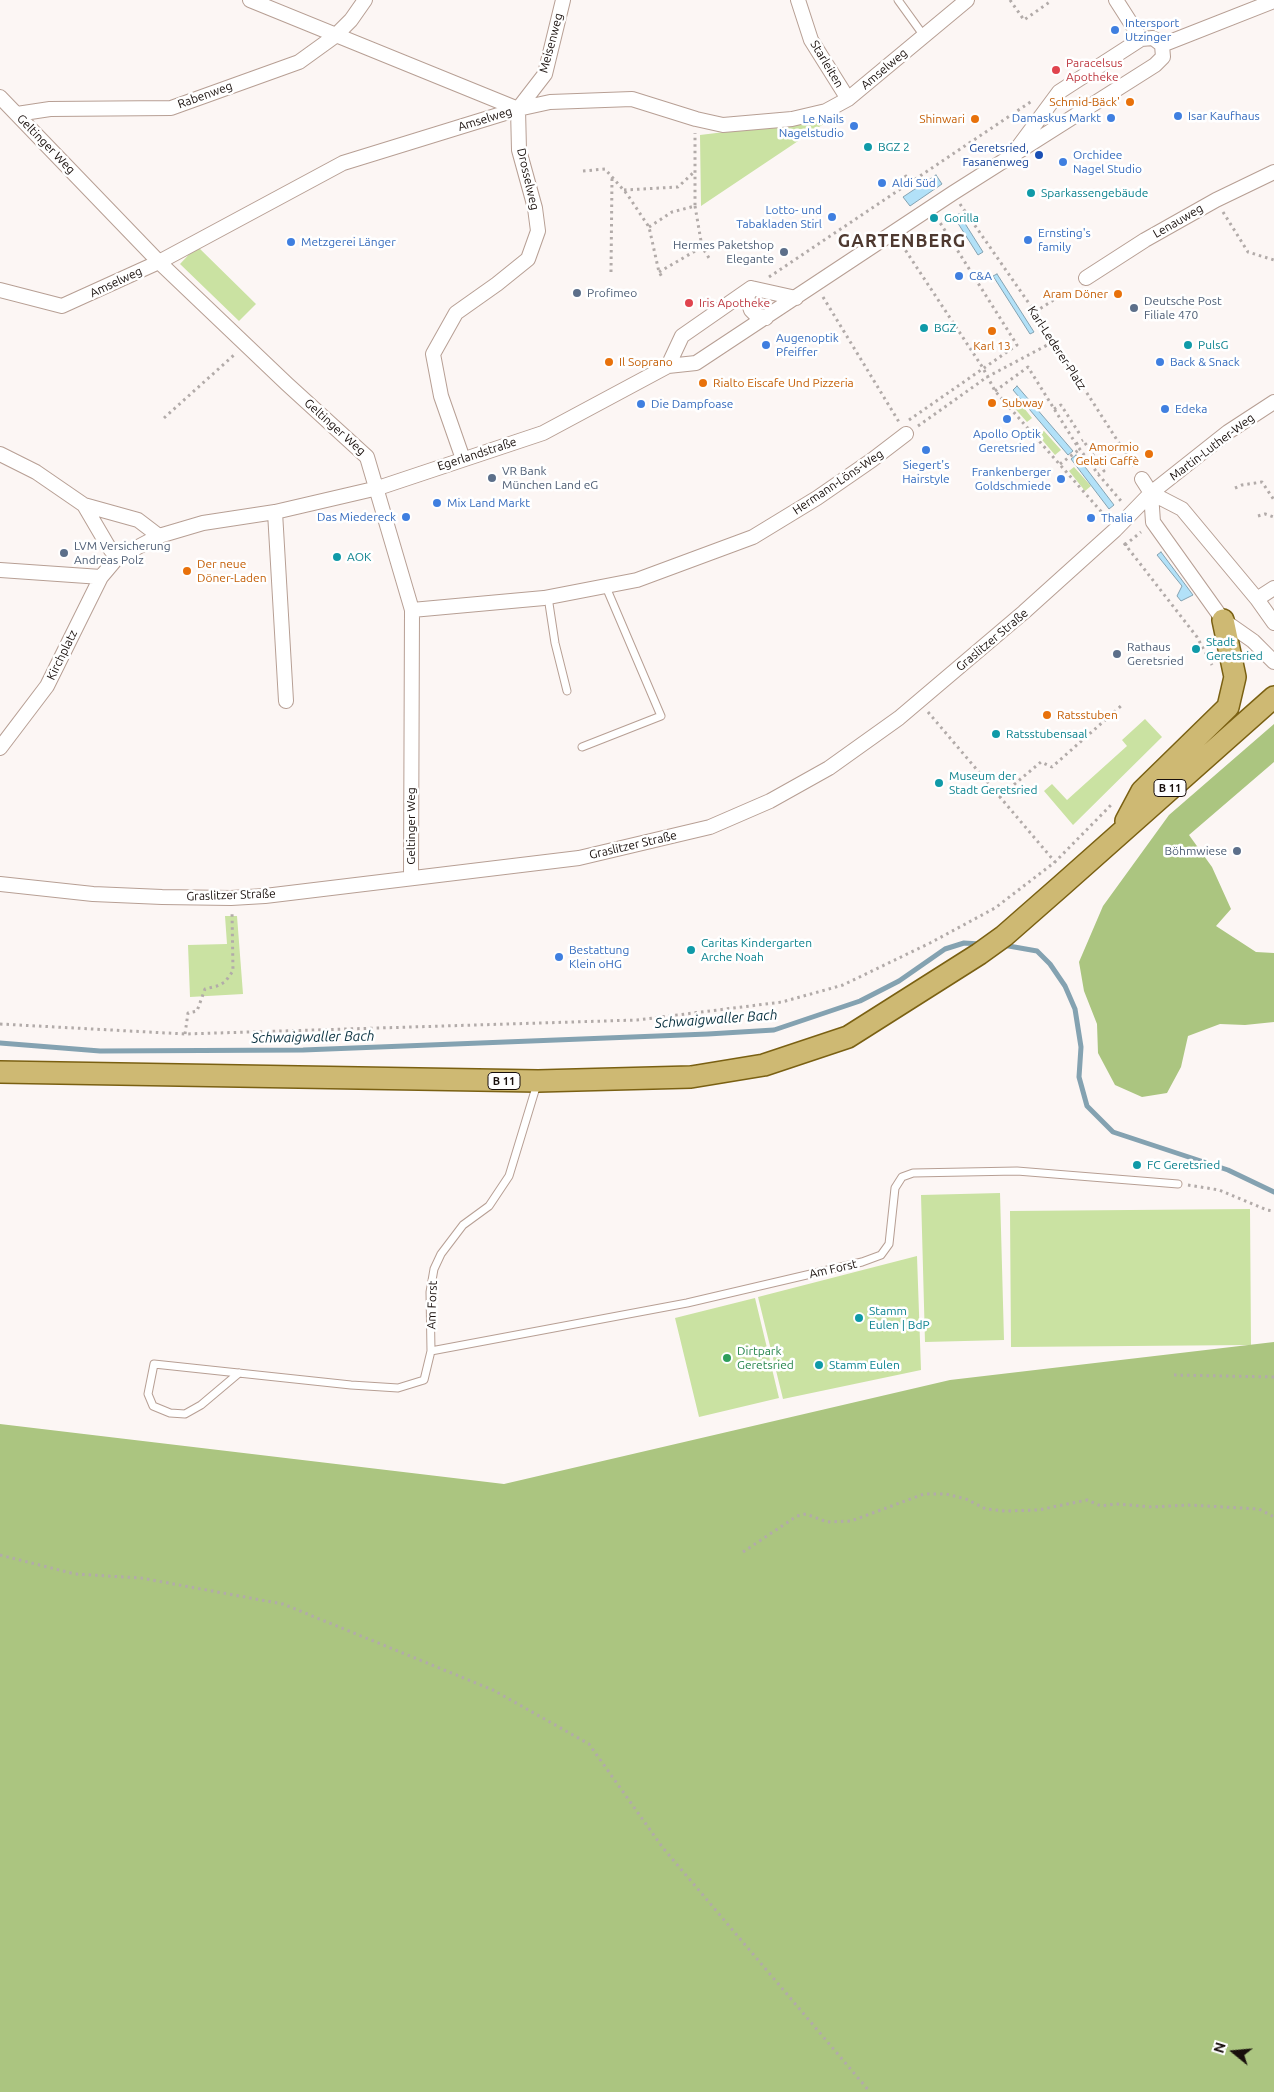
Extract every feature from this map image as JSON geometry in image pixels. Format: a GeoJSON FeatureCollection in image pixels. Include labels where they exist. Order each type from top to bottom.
{"type":"FeatureCollection","features":[{"type":"Feature","properties":{"kind":"main road"},"geometry":{"type":"LineString","coordinates":[[1122,830],[1142,791],[1228,707],[1235,677],[1223,620]]}},
{"type":"Feature","properties":{"kind":"main road","name":"B 11"},"geometry":{"type":"LineString","coordinates":[[0,1072],[538,1081],[691,1077],[764,1064],[848,1037],[979,954],[1004,936],[1274,697]]}},
{"type":"Feature","properties":{"kind":"street"},"geometry":{"type":"LineString","coordinates":[[250,0],[518,109]]}},
{"type":"Feature","properties":{"kind":"street","name":"Rabenweg"},"geometry":{"type":"LineString","coordinates":[[17,114],[50,109],[171,108],[298,62],[335,36],[351,20],[365,0]]}},
{"type":"Feature","properties":{"kind":"street","name":"Meisenweg"},"geometry":{"type":"LineString","coordinates":[[518,109],[545,74],[563,0]]}},
{"type":"Feature","properties":{"kind":"street","name":"Starleiten"},"geometry":{"type":"LineString","coordinates":[[798,0],[811,40],[848,99]]}},
{"type":"Feature","properties":{"kind":"street","name":"Amselweg"},"geometry":{"type":"LineString","coordinates":[[0,290],[62,306],[158,262],[343,163],[518,109],[550,102],[632,99],[723,125],[792,119],[826,110],[848,99],[967,0]]}},
{"type":"Feature","properties":{"kind":"street"},"geometry":{"type":"LineString","coordinates":[[1116,0],[1142,39],[1153,38],[1162,45],[1274,0]]}},
{"type":"Feature","properties":{"kind":"street","name":"Egerlandstraße"},"geometry":{"type":"LineString","coordinates":[[1013,154],[1058,92],[1142,39]]}},
{"type":"Feature","properties":{"kind":"street","name":"Egerlandstraße"},"geometry":{"type":"LineString","coordinates":[[117,558],[159,536],[203,524],[275,512],[378,488],[543,433],[668,366],[696,364],[1013,154],[1071,120],[1160,62],[1164,51],[1162,45]]}},
{"type":"Feature","properties":{"kind":"street"},"geometry":{"type":"LineString","coordinates":[[1058,92],[1055,103],[1056,112],[1071,120]]}},
{"type":"Feature","properties":{"kind":"street","name":"Geltinger Weg"},"geometry":{"type":"LineString","coordinates":[[0,97],[158,262],[367,457],[378,488],[412,610],[411,877]]}},
{"type":"Feature","properties":{"kind":"street","name":"Drosselweg"},"geometry":{"type":"LineString","coordinates":[[463,459],[441,396],[433,354],[456,313],[528,259],[538,231],[535,208],[519,150],[518,109]]}},
{"type":"Feature","properties":{"kind":"street","name":"Lenauweg"},"geometry":{"type":"LineString","coordinates":[[1086,278],[1145,240],[1216,200],[1274,172]]}},
{"type":"Feature","properties":{"kind":"street"},"geometry":{"type":"LineString","coordinates":[[668,366],[682,336],[752,288],[796,298]]}},
{"type":"Feature","properties":{"kind":"street"},"geometry":{"type":"LineString","coordinates":[[752,288],[748,298],[751,310],[756,315],[766,318]]}},
{"type":"Feature","properties":{"kind":"street","name":"Martin-Luther-Weg"},"geometry":{"type":"LineString","coordinates":[[1151,493],[1228,432],[1274,402]]}},
{"type":"Feature","properties":{"kind":"street","name":"Hermann-Löns-Weg"},"geometry":{"type":"LineString","coordinates":[[412,610],[548,597],[637,580],[752,537],[817,498],[872,460],[907,427]]}},
{"type":"Feature","properties":{"kind":"street"},"geometry":{"type":"LineString","coordinates":[[0,454],[36,472],[84,505],[138,520],[159,536]]}},
{"type":"Feature","properties":{"kind":"street"},"geometry":{"type":"LineString","coordinates":[[1142,479],[1151,493],[1153,522],[1223,620],[1253,641],[1274,662]]}},
{"type":"Feature","properties":{"kind":"street"},"geometry":{"type":"LineString","coordinates":[[1151,493],[1182,509],[1258,599],[1274,623]]}},
{"type":"Feature","properties":{"kind":"street","name":"Graslitzer Straße"},"geometry":{"type":"LineString","coordinates":[[0,884],[93,894],[231,898],[265,896],[579,858],[710,827],[770,801],[829,768],[900,718],[1024,612],[1115,530],[1151,493]]}},
{"type":"Feature","properties":{"kind":"street"},"geometry":{"type":"LineString","coordinates":[[84,505],[117,558]]}},
{"type":"Feature","properties":{"kind":"street"},"geometry":{"type":"LineString","coordinates":[[275,512],[286,701]]}},
{"type":"Feature","properties":{"kind":"street","name":"Kirchplatz"},"geometry":{"type":"LineString","coordinates":[[0,748],[47,686],[101,578],[117,558]]}},
{"type":"Feature","properties":{"kind":"street"},"geometry":{"type":"LineString","coordinates":[[0,570],[101,578]]}},
{"type":"Feature","properties":{"kind":"street"},"geometry":{"type":"LineString","coordinates":[[1258,599],[1274,588]]}},
{"type":"Feature","properties":{"kind":"lane"},"geometry":{"type":"LineString","coordinates":[[898,0],[924,36]]}},
{"type":"Feature","properties":{"kind":"lane"},"geometry":{"type":"LineString","coordinates":[[582,747],[661,716],[606,587]]}},
{"type":"Feature","properties":{"kind":"lane"},"geometry":{"type":"LineString","coordinates":[[548,597],[555,643],[567,691]]}},
{"type":"Feature","properties":{"kind":"lane","name":"Am Forst"},"geometry":{"type":"LineString","coordinates":[[239,1373],[202,1405],[185,1414],[170,1413],[153,1406],[148,1394],[154,1364],[239,1373],[352,1385],[398,1388],[424,1380],[431,1351],[430,1292],[434,1269],[440,1254],[463,1226],[489,1206],[509,1176],[538,1081]]}},
{"type":"Feature","properties":{"kind":"lane","name":"Am Forst"},"geometry":{"type":"LineString","coordinates":[[431,1351],[687,1303],[862,1262],[881,1255],[889,1244],[895,1188],[902,1177],[913,1173],[1017,1171],[1178,1184]]}},
{"type":"Feature","properties":{"kind":"path"},"geometry":{"type":"LineString","coordinates":[[1010,0],[1024,20],[1051,1]]}},
{"type":"Feature","properties":{"kind":"path"},"geometry":{"type":"LineString","coordinates":[[752,288],[1040,96]]}},
{"type":"Feature","properties":{"kind":"path"},"geometry":{"type":"LineString","coordinates":[[694,118],[695,206],[702,247],[708,258]]}},
{"type":"Feature","properties":{"kind":"path"},"geometry":{"type":"LineString","coordinates":[[584,171],[605,169],[624,190],[649,227],[659,272],[662,277]]}},
{"type":"Feature","properties":{"kind":"path"},"geometry":{"type":"LineString","coordinates":[[624,190],[678,187],[695,172]]}},
{"type":"Feature","properties":{"kind":"path"},"geometry":{"type":"LineString","coordinates":[[905,175],[910,182]]}},
{"type":"Feature","properties":{"kind":"path"},"geometry":{"type":"LineString","coordinates":[[611,272],[612,177]]}},
{"type":"Feature","properties":{"kind":"path"},"geometry":{"type":"LineString","coordinates":[[1216,200],[1248,252],[1274,260]]}},
{"type":"Feature","properties":{"kind":"path"},"geometry":{"type":"LineString","coordinates":[[649,227],[672,212],[695,206]]}},
{"type":"Feature","properties":{"kind":"path","name":"Karl-Lederer-Platz"},"geometry":{"type":"LineString","coordinates":[[961,206],[1035,312],[1142,479]]}},
{"type":"Feature","properties":{"kind":"path"},"geometry":{"type":"LineString","coordinates":[[907,427],[983,368],[1017,345],[939,220]]}},
{"type":"Feature","properties":{"kind":"path"},"geometry":{"type":"LineString","coordinates":[[902,245],[983,368],[995,391],[1105,516]]}},
{"type":"Feature","properties":{"kind":"path"},"geometry":{"type":"LineString","coordinates":[[659,272],[702,247]]}},
{"type":"Feature","properties":{"kind":"path"},"geometry":{"type":"LineString","coordinates":[[823,296],[897,418]]}},
{"type":"Feature","properties":{"kind":"path"},"geometry":{"type":"LineString","coordinates":[[1035,312],[1056,299]]}},
{"type":"Feature","properties":{"kind":"path"},"geometry":{"type":"LineString","coordinates":[[907,427],[987,377],[1053,342]]}},
{"type":"Feature","properties":{"kind":"path"},"geometry":{"type":"LineString","coordinates":[[164,418],[245,344]]}},
{"type":"Feature","properties":{"kind":"path"},"geometry":{"type":"LineString","coordinates":[[995,391],[1028,367],[1076,444],[1121,501]]}},
{"type":"Feature","properties":{"kind":"path"},"geometry":{"type":"LineString","coordinates":[[1054,409],[1061,405],[1104,471],[1098,474]]}},
{"type":"Feature","properties":{"kind":"path"},"geometry":{"type":"LineString","coordinates":[[1076,444],[1083,439]]}},
{"type":"Feature","properties":{"kind":"path"},"geometry":{"type":"LineString","coordinates":[[1060,464],[1080,449]]}},
{"type":"Feature","properties":{"kind":"path"},"geometry":{"type":"LineString","coordinates":[[1235,488],[1262,482],[1274,500]]}},
{"type":"Feature","properties":{"kind":"path"},"geometry":{"type":"LineString","coordinates":[[1258,516],[1265,514],[1274,517]]}},
{"type":"Feature","properties":{"kind":"path"},"geometry":{"type":"LineString","coordinates":[[1125,545],[1197,637],[1215,671]]}},
{"type":"Feature","properties":{"kind":"path"},"geometry":{"type":"LineString","coordinates":[[919,702],[1055,862]]}},
{"type":"Feature","properties":{"kind":"path"},"geometry":{"type":"LineString","coordinates":[[999,797],[1040,762],[1052,767],[1121,706]]}},
{"type":"Feature","properties":{"kind":"path"},"geometry":{"type":"LineString","coordinates":[[0,1024],[185,1034],[637,1020],[782,1002],[843,985],[930,943],[995,908],[1055,862],[1116,800]]}},
{"type":"Feature","properties":{"kind":"path"},"geometry":{"type":"LineString","coordinates":[[185,1034],[188,1013],[197,1011],[205,989],[225,982],[233,971],[231,898]]}},
{"type":"Feature","properties":{"kind":"path"},"geometry":{"type":"LineString","coordinates":[[1178,1184],[1219,1190],[1267,1210],[1274,1211]]}},
{"type":"Feature","properties":{"kind":"path"},"geometry":{"type":"LineString","coordinates":[[1174,1375],[1274,1377]]}},
{"type":"Feature","properties":{"kind":"path"},"geometry":{"type":"LineString","coordinates":[[743,1552],[797,1516],[806,1514],[827,1522],[851,1521],[924,1494],[946,1494],[966,1499],[986,1509],[1005,1511],[1038,1510],[1087,1500],[1101,1506],[1116,1504],[1153,1507],[1188,1505],[1259,1509],[1274,1517]]}},
{"type":"Feature","properties":{"kind":"path"},"geometry":{"type":"LineString","coordinates":[[0,1555],[75,1574],[141,1578],[283,1604],[493,1690],[589,1744],[663,1848],[870,2092]]}},
{"type":"Feature","properties":{"kind":"green space"},"geometry":{"type":"Polygon","coordinates":[[[831,119],[701,206],[700,135],[831,119]]]}},
{"type":"Feature","properties":{"kind":"green space"},"geometry":{"type":"Polygon","coordinates":[[[197,246],[256,304],[239,321],[180,264],[197,246]]]}},
{"type":"Feature","properties":{"kind":"green space"},"geometry":{"type":"Polygon","coordinates":[[[1016,398],[1032,418],[1027,422],[1010,403],[1016,398]]]}},
{"type":"Feature","properties":{"kind":"green space"},"geometry":{"type":"Polygon","coordinates":[[[1044,431],[1061,450],[1055,455],[1038,435],[1044,431]]]}},
{"type":"Feature","properties":{"kind":"green space"},"geometry":{"type":"Polygon","coordinates":[[[1074,467],[1091,486],[1085,491],[1069,471],[1074,467]]]}},
{"type":"Feature","properties":{"kind":"green space"},"geometry":{"type":"Polygon","coordinates":[[[1145,719],[1162,737],[1073,825],[1044,791],[1052,784],[1067,800],[1127,746],[1122,740],[1145,719]]]}},
{"type":"Feature","properties":{"kind":"green space"},"geometry":{"type":"Polygon","coordinates":[[[1274,724],[1274,762],[1189,835],[1212,867],[1231,909],[1216,926],[1256,952],[1274,953],[1274,1022],[1245,1025],[1220,1024],[1188,1036],[1181,1067],[1167,1093],[1142,1097],[1115,1085],[1098,1053],[1097,1024],[1084,991],[1079,962],[1103,906],[1169,815],[1274,724]]]}},
{"type":"Feature","properties":{"kind":"green space"},"geometry":{"type":"Polygon","coordinates":[[[225,916],[237,916],[243,994],[190,997],[188,945],[227,944],[225,916]]]}},
{"type":"Feature","properties":{"kind":"green space"},"geometry":{"type":"Polygon","coordinates":[[[1000,1193],[1004,1340],[925,1342],[921,1195],[1000,1193]]]}},
{"type":"Feature","properties":{"kind":"green space"},"geometry":{"type":"Polygon","coordinates":[[[1250,1209],[1251,1345],[1011,1347],[1010,1211],[1250,1209]]]}},
{"type":"Feature","properties":{"kind":"green space"},"geometry":{"type":"Polygon","coordinates":[[[917,1256],[921,1370],[783,1399],[758,1297],[917,1256]]]}},
{"type":"Feature","properties":{"kind":"green space","name":"Dirtpark Geretsried"},"geometry":{"type":"Polygon","coordinates":[[[755,1298],[779,1398],[699,1417],[675,1318],[755,1298]]]}},
{"type":"Feature","properties":{"kind":"green space"},"geometry":{"type":"Polygon","coordinates":[[[1274,1342],[1274,2092],[0,2092],[0,1424],[504,1484],[950,1380],[1274,1342]]]}},
{"type":"Feature","properties":{"kind":"water"},"geometry":{"type":"Polygon","coordinates":[[[936,175],[942,184],[910,206],[903,197],[936,175]]]}},
{"type":"Feature","properties":{"kind":"water"},"geometry":{"type":"Polygon","coordinates":[[[959,214],[983,252],[978,255],[954,217],[959,214]]]}},
{"type":"Feature","properties":{"kind":"water"},"geometry":{"type":"Polygon","coordinates":[[[997,274],[1034,332],[1030,334],[993,276],[997,274]]]}},
{"type":"Feature","properties":{"kind":"water"},"geometry":{"type":"Polygon","coordinates":[[[1017,386],[1073,451],[1068,455],[1013,390],[1017,386]]]}},
{"type":"Feature","properties":{"kind":"water"},"geometry":{"type":"Polygon","coordinates":[[[1076,455],[1114,505],[1109,509],[1071,459],[1076,455]]]}},
{"type":"Feature","properties":{"kind":"water"},"geometry":{"type":"Polygon","coordinates":[[[1161,552],[1193,595],[1181,601],[1177,596],[1182,586],[1157,555],[1161,552]]]}},
{"type":"Feature","properties":{"kind":"waterway","name":"Schwaigwaller Bach"},"geometry":{"type":"LineString","coordinates":[[0,1043],[100,1051],[303,1050],[774,1030],[860,1001],[899,981],[945,949],[964,943],[980,944]]}},
{"type":"Feature","properties":{"kind":"waterway","name":"Schwaigwaller Bach"},"geometry":{"type":"LineString","coordinates":[[1003,945],[1037,951],[1050,964],[1065,986],[1075,1009],[1081,1047],[1079,1077],[1087,1106],[1113,1132],[1228,1170],[1274,1192]]}},
{"type":"Feature","properties":{"kind":"place","name":"Intersport Utzinger"},"geometry":{"type":"Point","coordinates":[1115,30]}},
{"type":"Feature","properties":{"kind":"place","name":"Paracelsus Apotheke"},"geometry":{"type":"Point","coordinates":[1056,70]}},
{"type":"Feature","properties":{"kind":"place","name":"Schmid-Bäck'"},"geometry":{"type":"Point","coordinates":[1130,102]}},
{"type":"Feature","properties":{"kind":"place","name":"Isar Kaufhaus"},"geometry":{"type":"Point","coordinates":[1178,116]}},
{"type":"Feature","properties":{"kind":"place","name":"Damaskus Markt"},"geometry":{"type":"Point","coordinates":[1111,118]}},
{"type":"Feature","properties":{"kind":"place","name":"Shinwari"},"geometry":{"type":"Point","coordinates":[975,119]}},
{"type":"Feature","properties":{"kind":"place","name":"Le Nails Nagelstudio"},"geometry":{"type":"Point","coordinates":[854,126]}},
{"type":"Feature","properties":{"kind":"place","name":"BGZ 2"},"geometry":{"type":"Point","coordinates":[868,147]}},
{"type":"Feature","properties":{"kind":"place","name":"Geretsried, Fasanenweg"},"geometry":{"type":"Point","coordinates":[1039,155]}},
{"type":"Feature","properties":{"kind":"place","name":"Orchidee Nagel Studio"},"geometry":{"type":"Point","coordinates":[1063,162]}},
{"type":"Feature","properties":{"kind":"place","name":"Aldi Süd"},"geometry":{"type":"Point","coordinates":[882,183]}},
{"type":"Feature","properties":{"kind":"place","name":"Sparkassengebäude"},"geometry":{"type":"Point","coordinates":[1031,193]}},
{"type":"Feature","properties":{"kind":"place","name":"Lotto- und Tabakladen Stirl"},"geometry":{"type":"Point","coordinates":[832,217]}},
{"type":"Feature","properties":{"kind":"place","name":"Gorilla"},"geometry":{"type":"Point","coordinates":[934,218]}},
{"type":"Feature","properties":{"kind":"place","name":"Ernsting's family"},"geometry":{"type":"Point","coordinates":[1028,240]}},
{"type":"Feature","properties":{"kind":"place","name":"Metzgerei Länger"},"geometry":{"type":"Point","coordinates":[291,242]}},
{"type":"Feature","properties":{"kind":"place","name":"Hermes Paketshop Elegante"},"geometry":{"type":"Point","coordinates":[784,252]}},
{"type":"Feature","properties":{"kind":"place","name":"C&A"},"geometry":{"type":"Point","coordinates":[959,276]}},
{"type":"Feature","properties":{"kind":"place","name":"Profimeo"},"geometry":{"type":"Point","coordinates":[577,293]}},
{"type":"Feature","properties":{"kind":"place","name":"Aram Döner"},"geometry":{"type":"Point","coordinates":[1118,294]}},
{"type":"Feature","properties":{"kind":"place","name":"Iris Apotheke"},"geometry":{"type":"Point","coordinates":[689,303]}},
{"type":"Feature","properties":{"kind":"place","name":"Deutsche Post Filiale 470"},"geometry":{"type":"Point","coordinates":[1134,308]}},
{"type":"Feature","properties":{"kind":"place","name":"BGZ"},"geometry":{"type":"Point","coordinates":[924,328]}},
{"type":"Feature","properties":{"kind":"place","name":"Karl 13"},"geometry":{"type":"Point","coordinates":[992,331]}},
{"type":"Feature","properties":{"kind":"place","name":"Augenoptik Pfeiffer"},"geometry":{"type":"Point","coordinates":[766,345]}},
{"type":"Feature","properties":{"kind":"place","name":"PulsG"},"geometry":{"type":"Point","coordinates":[1188,345]}},
{"type":"Feature","properties":{"kind":"place","name":"Il Soprano"},"geometry":{"type":"Point","coordinates":[609,362]}},
{"type":"Feature","properties":{"kind":"place","name":"Back & Snack"},"geometry":{"type":"Point","coordinates":[1160,362]}},
{"type":"Feature","properties":{"kind":"place","name":"Rialto Eiscafe Und Pizzeria"},"geometry":{"type":"Point","coordinates":[703,383]}},
{"type":"Feature","properties":{"kind":"place","name":"Subway"},"geometry":{"type":"Point","coordinates":[992,403]}},
{"type":"Feature","properties":{"kind":"place","name":"Die Dampfoase"},"geometry":{"type":"Point","coordinates":[641,404]}},
{"type":"Feature","properties":{"kind":"place","name":"Edeka"},"geometry":{"type":"Point","coordinates":[1165,409]}},
{"type":"Feature","properties":{"kind":"place","name":"Apollo Optik Geretsried"},"geometry":{"type":"Point","coordinates":[1007,419]}},
{"type":"Feature","properties":{"kind":"place","name":"Siegert's Hairstyle"},"geometry":{"type":"Point","coordinates":[926,450]}},
{"type":"Feature","properties":{"kind":"place","name":"Amormio Gelati Caffè"},"geometry":{"type":"Point","coordinates":[1149,454]}},
{"type":"Feature","properties":{"kind":"place","name":"VR Bank München Land eG"},"geometry":{"type":"Point","coordinates":[492,478]}},
{"type":"Feature","properties":{"kind":"place","name":"Frankenberger Goldschmiede"},"geometry":{"type":"Point","coordinates":[1061,479]}},
{"type":"Feature","properties":{"kind":"place","name":"Mix Land Markt"},"geometry":{"type":"Point","coordinates":[437,503]}},
{"type":"Feature","properties":{"kind":"place","name":"Das Miedereck"},"geometry":{"type":"Point","coordinates":[406,517]}},
{"type":"Feature","properties":{"kind":"place","name":"Thalia"},"geometry":{"type":"Point","coordinates":[1091,518]}},
{"type":"Feature","properties":{"kind":"place","name":"LVM Versicherung Andreas Polz"},"geometry":{"type":"Point","coordinates":[64,553]}},
{"type":"Feature","properties":{"kind":"place","name":"AOK"},"geometry":{"type":"Point","coordinates":[337,557]}},
{"type":"Feature","properties":{"kind":"place","name":"Der neue Döner-Laden"},"geometry":{"type":"Point","coordinates":[187,571]}},
{"type":"Feature","properties":{"kind":"place","name":"Stadt Geretsried"},"geometry":{"type":"Point","coordinates":[1196,649]}},
{"type":"Feature","properties":{"kind":"place","name":"Rathaus Geretsried"},"geometry":{"type":"Point","coordinates":[1117,654]}},
{"type":"Feature","properties":{"kind":"place","name":"Ratsstuben"},"geometry":{"type":"Point","coordinates":[1047,715]}},
{"type":"Feature","properties":{"kind":"place","name":"Ratsstubensaal"},"geometry":{"type":"Point","coordinates":[996,734]}},
{"type":"Feature","properties":{"kind":"place","name":"Museum der Stadt Geretsried"},"geometry":{"type":"Point","coordinates":[939,783]}},
{"type":"Feature","properties":{"kind":"place","name":"Böhmwiese"},"geometry":{"type":"Point","coordinates":[1237,851]}},
{"type":"Feature","properties":{"kind":"place","name":"Caritas Kindergarten Arche Noah"},"geometry":{"type":"Point","coordinates":[691,950]}},
{"type":"Feature","properties":{"kind":"place","name":"Bestattung Klein oHG"},"geometry":{"type":"Point","coordinates":[559,957]}},
{"type":"Feature","properties":{"kind":"place","name":"FC Geretsried"},"geometry":{"type":"Point","coordinates":[1137,1165]}},
{"type":"Feature","properties":{"kind":"place","name":"Stamm Eulen | BdP"},"geometry":{"type":"Point","coordinates":[859,1318]}},
{"type":"Feature","properties":{"kind":"place","name":"Dirtpark Geretsried"},"geometry":{"type":"Point","coordinates":[727,1358]}},
{"type":"Feature","properties":{"kind":"place","name":"Stamm Eulen"},"geometry":{"type":"Point","coordinates":[819,1365]}},
{"type":"Feature","properties":{"kind":"district","name":"GARTENBERG"},"geometry":{"type":"Point","coordinates":[902,241]}}]}
